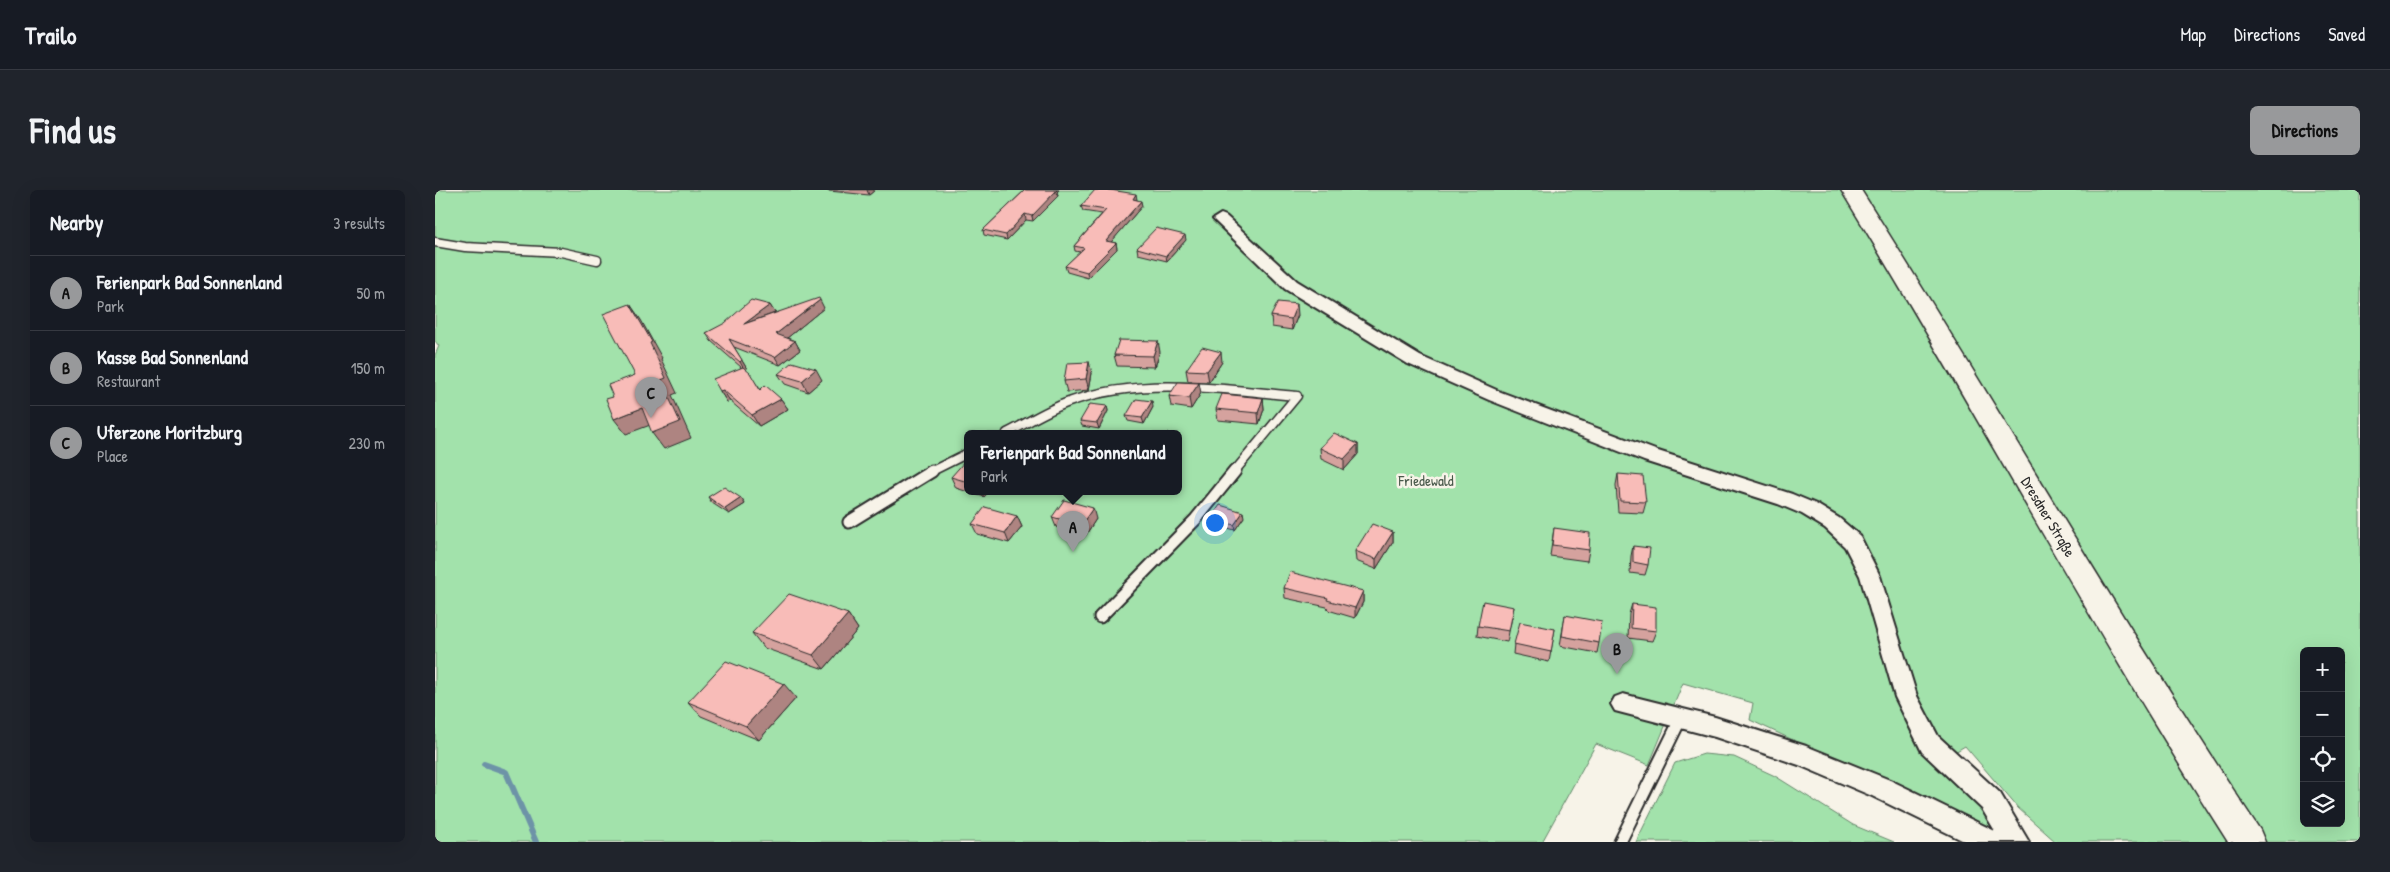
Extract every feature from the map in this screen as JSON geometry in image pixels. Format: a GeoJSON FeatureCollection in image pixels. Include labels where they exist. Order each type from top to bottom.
{"type":"FeatureCollection","features":[{"type":"Feature","properties":{"kind":"main road","name":"Dresdner Straße"},"geometry":{"type":"LineString","coordinates":[[1851,190],[2120,638],[2215,794],[2248,842]]}},
{"type":"Feature","properties":{"kind":"street"},"geometry":{"type":"LineString","coordinates":[[1221,219],[1291,285],[1414,360],[1495,396],[1651,456],[1785,499],[1809,509],[1832,523],[1853,542],[1870,576],[1906,698],[1930,744],[1991,801],[2015,842]]}},
{"type":"Feature","properties":{"kind":"street"},"geometry":{"type":"LineString","coordinates":[[1623,704],[1682,716],[1769,743],[1865,781],[1992,842]]}},
{"type":"Feature","properties":{"kind":"lane"},"geometry":{"type":"LineString","coordinates":[[435,242],[465,248],[561,252],[597,260]]}},
{"type":"Feature","properties":{"kind":"lane"},"geometry":{"type":"LineString","coordinates":[[1013,430],[1069,402],[1133,388],[1195,387],[1297,396],[1196,519],[1100,617]]}},
{"type":"Feature","properties":{"kind":"lane"},"geometry":{"type":"LineString","coordinates":[[849,522],[921,477],[964,455]]}},
{"type":"Feature","properties":{"kind":"lane"},"geometry":{"type":"LineString","coordinates":[[1620,842],[1682,716]]}},
{"type":"Feature","properties":{"kind":"green space","name":"Friedewald"},"geometry":{"type":"Polygon","coordinates":[[[435,190],[2360,190],[2360,842],[2056,842],[2018,808],[1965,746],[1940,761],[1982,802],[1995,834],[1750,720],[1753,703],[1683,683],[1649,765],[1596,744],[1542,842],[435,842],[435,355],[439,346],[435,341],[435,190]]]}},
{"type":"Feature","properties":{"kind":"green space"},"geometry":{"type":"Polygon","coordinates":[[[1704,754],[1734,757],[1775,776],[1853,825],[1894,842],[1636,842],[1675,763],[1704,754]]]}},
{"type":"Feature","properties":{"kind":"building"},"geometry":{"type":"Polygon","coordinates":[[[1025,190],[1057,190],[1032,216],[1025,214],[1006,235],[983,230],[1025,190]]]}},
{"type":"Feature","properties":{"kind":"building"},"geometry":{"type":"Polygon","coordinates":[[[1095,190],[1136,194],[1133,199],[1141,201],[1106,241],[1116,243],[1087,272],[1065,266],[1084,248],[1074,246],[1106,210],[1081,206],[1095,190]]]}},
{"type":"Feature","properties":{"kind":"building"},"geometry":{"type":"Polygon","coordinates":[[[1156,228],[1185,235],[1166,256],[1137,248],[1156,228]]]}},
{"type":"Feature","properties":{"kind":"building"},"geometry":{"type":"Polygon","coordinates":[[[819,298],[820,300],[776,334],[795,341],[775,357],[729,339],[742,360],[740,362],[706,333],[725,323],[751,300],[770,305],[744,324],[819,298]]]}},
{"type":"Feature","properties":{"kind":"building"},"geometry":{"type":"Polygon","coordinates":[[[1278,302],[1297,304],[1291,319],[1271,316],[1278,302]]]}},
{"type":"Feature","properties":{"kind":"building"},"geometry":{"type":"Polygon","coordinates":[[[630,304],[652,342],[650,343],[666,378],[661,380],[680,422],[652,433],[642,408],[614,419],[606,399],[613,397],[608,385],[635,375],[603,314],[630,304]]]}},
{"type":"Feature","properties":{"kind":"building"},"geometry":{"type":"Polygon","coordinates":[[[1119,340],[1158,341],[1153,356],[1114,355],[1119,340]]]}},
{"type":"Feature","properties":{"kind":"building"},"geometry":{"type":"Polygon","coordinates":[[[1202,347],[1221,352],[1207,371],[1186,370],[1202,347]]]}},
{"type":"Feature","properties":{"kind":"building"},"geometry":{"type":"Polygon","coordinates":[[[792,362],[816,369],[802,381],[778,374],[792,362]]]}},
{"type":"Feature","properties":{"kind":"building"},"geometry":{"type":"Polygon","coordinates":[[[1089,362],[1086,379],[1064,381],[1067,363],[1089,362]]]}},
{"type":"Feature","properties":{"kind":"building"},"geometry":{"type":"Polygon","coordinates":[[[743,367],[750,373],[760,390],[765,385],[781,399],[752,415],[723,390],[720,391],[713,379],[743,367]]]}},
{"type":"Feature","properties":{"kind":"building"},"geometry":{"type":"Polygon","coordinates":[[[1178,382],[1199,383],[1189,398],[1169,396],[1178,382]]]}},
{"type":"Feature","properties":{"kind":"building"},"geometry":{"type":"Polygon","coordinates":[[[1222,394],[1263,398],[1258,413],[1216,409],[1222,394]]]}},
{"type":"Feature","properties":{"kind":"building"},"geometry":{"type":"Polygon","coordinates":[[[1136,399],[1152,401],[1142,418],[1126,416],[1136,399]]]}},
{"type":"Feature","properties":{"kind":"building"},"geometry":{"type":"Polygon","coordinates":[[[1090,404],[1107,406],[1097,423],[1080,421],[1090,404]]]}},
{"type":"Feature","properties":{"kind":"building"},"geometry":{"type":"Polygon","coordinates":[[[1334,433],[1358,444],[1344,459],[1320,448],[1334,433]]]}},
{"type":"Feature","properties":{"kind":"building"},"geometry":{"type":"Polygon","coordinates":[[[964,462],[964,481],[951,477],[964,462]]]}},
{"type":"Feature","properties":{"kind":"building"},"geometry":{"type":"Polygon","coordinates":[[[1618,474],[1643,476],[1646,502],[1620,501],[1618,474]]]}},
{"type":"Feature","properties":{"kind":"building"},"geometry":{"type":"Polygon","coordinates":[[[724,487],[741,498],[725,509],[708,497],[724,487]]]}},
{"type":"Feature","properties":{"kind":"building"},"geometry":{"type":"Polygon","coordinates":[[[1064,500],[1093,508],[1081,525],[1052,517],[1064,500]]]}},
{"type":"Feature","properties":{"kind":"building"},"geometry":{"type":"Polygon","coordinates":[[[1220,505],[1243,512],[1234,525],[1211,518],[1220,505]]]}},
{"type":"Feature","properties":{"kind":"building"},"geometry":{"type":"Polygon","coordinates":[[[985,507],[1017,516],[1005,533],[972,524],[985,507]]]}},
{"type":"Feature","properties":{"kind":"building"},"geometry":{"type":"Polygon","coordinates":[[[1372,524],[1393,532],[1376,559],[1355,551],[1372,524]]]}},
{"type":"Feature","properties":{"kind":"building"},"geometry":{"type":"Polygon","coordinates":[[[1554,528],[1590,533],[1589,550],[1552,545],[1554,528]]]}},
{"type":"Feature","properties":{"kind":"building"},"geometry":{"type":"Polygon","coordinates":[[[1633,546],[1650,548],[1648,565],[1633,562],[1633,546]]]}},
{"type":"Feature","properties":{"kind":"building"},"geometry":{"type":"Polygon","coordinates":[[[1290,572],[1363,591],[1355,608],[1327,600],[1328,598],[1284,588],[1290,572]]]}},
{"type":"Feature","properties":{"kind":"building"},"geometry":{"type":"Polygon","coordinates":[[[789,594],[848,614],[813,655],[752,633],[789,594]]]}},
{"type":"Feature","properties":{"kind":"building"},"geometry":{"type":"Polygon","coordinates":[[[1483,601],[1514,607],[1509,631],[1478,626],[1483,601]]]}},
{"type":"Feature","properties":{"kind":"building"},"geometry":{"type":"Polygon","coordinates":[[[1632,604],[1656,607],[1656,631],[1631,628],[1632,604]]]}},
{"type":"Feature","properties":{"kind":"building"},"geometry":{"type":"Polygon","coordinates":[[[1565,615],[1602,622],[1599,643],[1562,636],[1565,615]]]}},
{"type":"Feature","properties":{"kind":"building"},"geometry":{"type":"Polygon","coordinates":[[[1520,622],[1555,629],[1551,652],[1514,644],[1520,622]]]}},
{"type":"Feature","properties":{"kind":"building"},"geometry":{"type":"Polygon","coordinates":[[[726,661],[784,684],[746,726],[688,702],[726,661]]]}},
{"type":"Feature","properties":{"kind":"waterway"},"geometry":{"type":"LineString","coordinates":[[484,764],[506,772],[536,842]]}},
{"type":"Feature","properties":{"kind":"place","name":"Uferzone Moritzburg"},"geometry":{"type":"Point","coordinates":[651,418]}},
{"type":"Feature","properties":{"kind":"place","name":"Ferienpark Bad Sonnenland"},"geometry":{"type":"Point","coordinates":[1073,552]}},
{"type":"Feature","properties":{"kind":"place","name":"Kasse Bad Sonnenland"},"geometry":{"type":"Point","coordinates":[1617,674]}}]}
